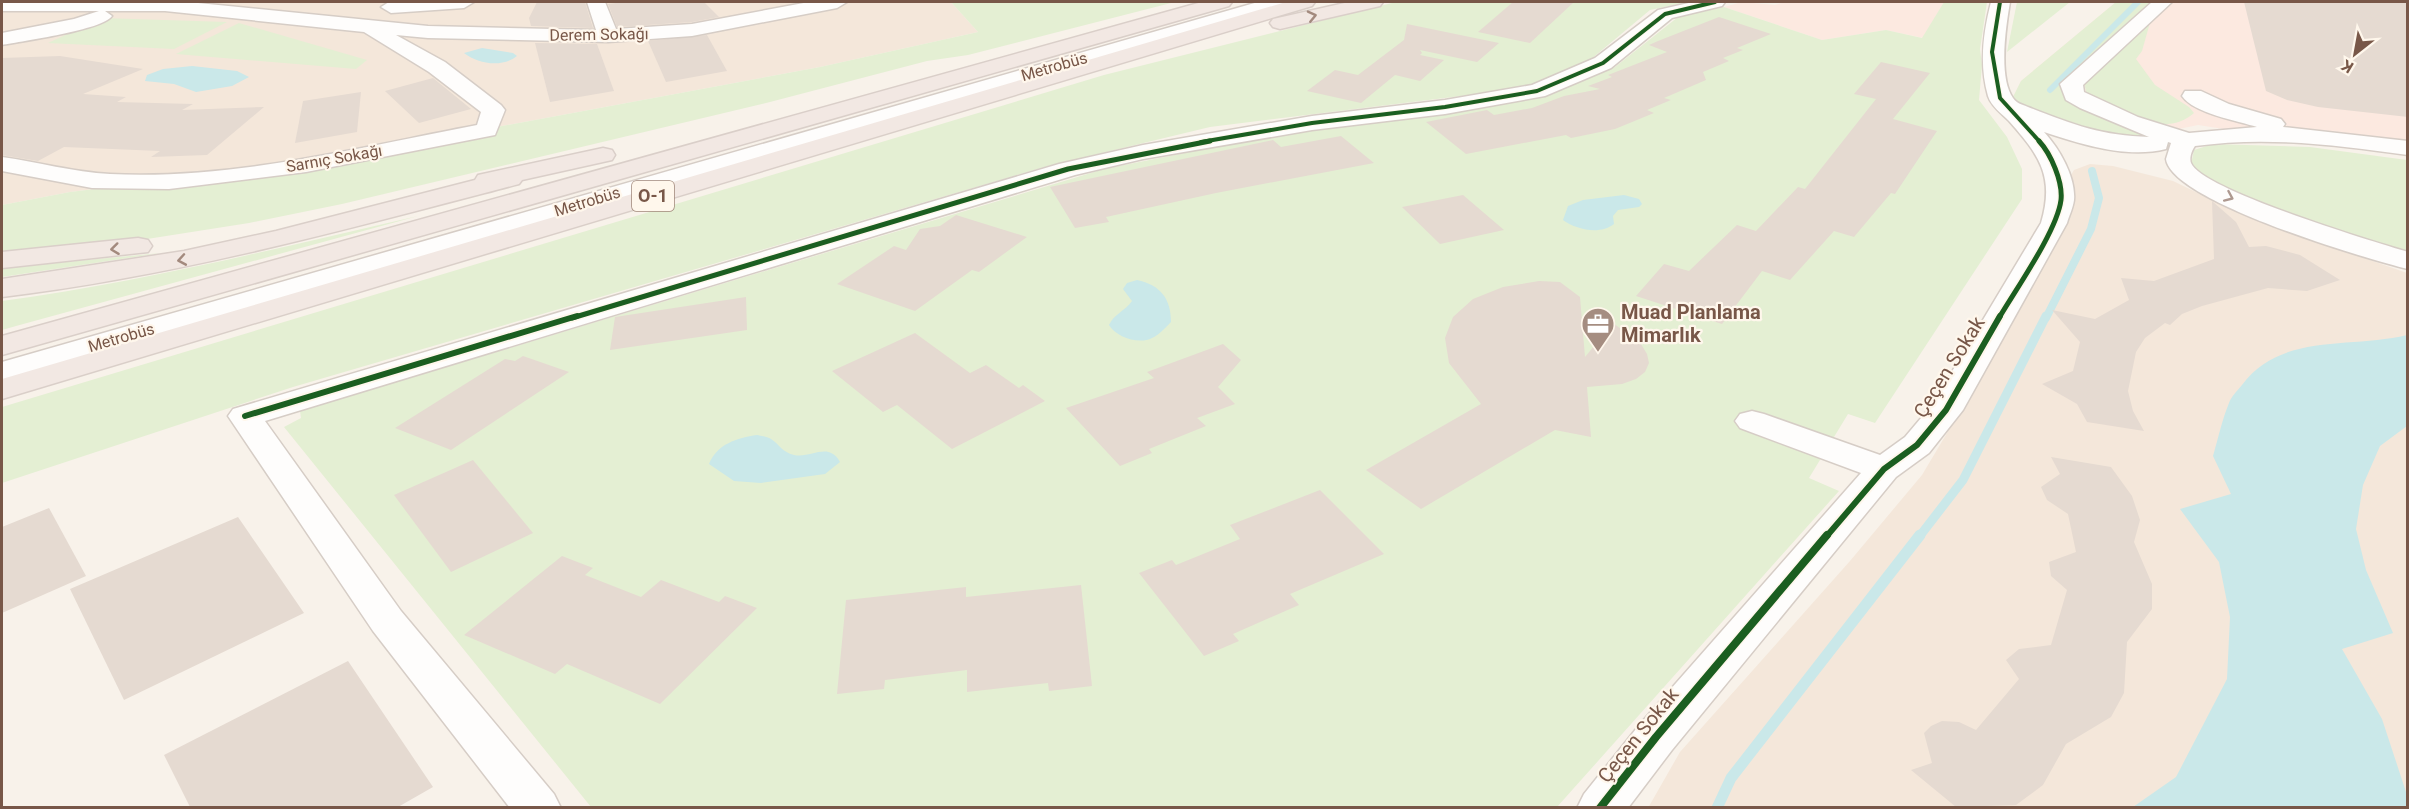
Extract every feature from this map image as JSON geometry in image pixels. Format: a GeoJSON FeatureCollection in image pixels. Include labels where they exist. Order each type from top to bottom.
{"type":"FeatureCollection","features":[{"type":"Feature","properties":{"kind":"highway","name":"O-1"},"geometry":{"type":"LineString","coordinates":[[2,346],[1222,2]]}},
{"type":"Feature","properties":{"kind":"highway","name":"O-1"},"geometry":{"type":"LineString","coordinates":[[2,389],[1305,2]]}},
{"type":"Feature","properties":{"kind":"highway"},"geometry":{"type":"LineString","coordinates":[[1091,67],[1373,2]]}},
{"type":"Feature","properties":{"kind":"highway"},"geometry":{"type":"LineString","coordinates":[[2,288],[173,261],[278,239],[986,57],[1156,20]]}},
{"type":"Feature","properties":{"kind":"highway"},"geometry":{"type":"LineString","coordinates":[[2,260],[206,238],[288,224],[626,150]]}},
{"type":"Feature","properties":{"kind":"street"},"geometry":{"type":"LineString","coordinates":[[360,23],[388,4],[464,2]]}},
{"type":"Feature","properties":{"kind":"street"},"geometry":{"type":"LineString","coordinates":[[596,2],[608,36]]}},
{"type":"Feature","properties":{"kind":"street","name":"Derem Sokağı"},"geometry":{"type":"LineString","coordinates":[[2,5],[130,5],[223,9],[428,32],[608,36],[692,30],[724,16],[778,6],[837,2]]}},
{"type":"Feature","properties":{"kind":"street","name":"Metrobüs"},"geometry":{"type":"LineString","coordinates":[[2,362],[1257,2]]}},
{"type":"Feature","properties":{"kind":"street","name":"Metrobüs"},"geometry":{"type":"LineString","coordinates":[[2,372],[1278,2]]}},
{"type":"Feature","properties":{"kind":"street"},"geometry":{"type":"LineString","coordinates":[[538,807],[387,621],[245,416],[1068,169],[1143,152],[1312,123],[1445,107],[1537,91],[1603,63],[1665,14],[1715,2]]}},
{"type":"Feature","properties":{"kind":"street"},"geometry":{"type":"LineString","coordinates":[[2000,2],[1992,52],[1999,86],[2012,107],[2047,125],[2070,133],[2076,156]]}},
{"type":"Feature","properties":{"kind":"street"},"geometry":{"type":"LineString","coordinates":[[2163,2],[2071,84],[2074,95],[2102,112],[2146,129],[2191,140],[2218,130],[2220,122],[2214,111],[2193,96],[2249,118],[2408,148]]}},
{"type":"Feature","properties":{"kind":"street"},"geometry":{"type":"LineString","coordinates":[[2,39],[78,24],[130,5]]}},
{"type":"Feature","properties":{"kind":"street","name":"Sarnıç Sokağı"},"geometry":{"type":"LineString","coordinates":[[2,164],[122,182],[182,180],[303,164],[487,130],[494,110],[437,67],[360,23]]}},
{"type":"Feature","properties":{"kind":"street"},"geometry":{"type":"LineString","coordinates":[[1999,86],[2076,156],[2148,164],[2193,179],[2284,220],[2408,261]]}},
{"type":"Feature","properties":{"kind":"street"},"geometry":{"type":"LineString","coordinates":[[2076,156],[2144,144],[2191,140],[2299,135],[2362,141]]}},
{"type":"Feature","properties":{"kind":"street"},"geometry":{"type":"LineString","coordinates":[[2191,140],[2178,159],[2181,169],[2193,179]]}},
{"type":"Feature","properties":{"kind":"street","name":"Çeçen Sokak"},"geometry":{"type":"LineString","coordinates":[[1600,807],[1656,737],[1884,470],[1917,446],[1946,410],[2059,212],[2061,199],[2076,156]]}},
{"type":"Feature","properties":{"kind":"street"},"geometry":{"type":"LineString","coordinates":[[1752,421],[1884,470]]}},
{"type":"Feature","properties":{"kind":"shaded area"},"geometry":{"type":"Polygon","coordinates":[[[2,2],[951,2],[978,32],[820,67],[298,164],[70,192],[2,205],[2,2]]]}},
{"type":"Feature","properties":{"kind":"shaded area"},"geometry":{"type":"Polygon","coordinates":[[[1742,2],[1775,5],[1785,2],[1944,2],[1923,38],[1886,30],[1822,40],[1724,7],[1742,2]]]}},
{"type":"Feature","properties":{"kind":"shaded area"},"geometry":{"type":"Polygon","coordinates":[[[2116,2],[2407,2],[2407,145],[2325,131],[2230,130],[2198,125],[2140,137],[2013,97],[2021,81],[2116,2]]]}},
{"type":"Feature","properties":{"kind":"shaded area"},"geometry":{"type":"Polygon","coordinates":[[[2090,164],[2113,166],[2173,181],[2250,218],[2407,273],[2407,807],[1648,808],[1680,752],[1850,561],[1922,475],[2006,334],[2060,235],[2070,177],[2074,170],[2090,164]]]}},
{"type":"Feature","properties":{"kind":"green space"},"geometry":{"type":"Polygon","coordinates":[[[951,2],[1175,2],[968,55],[927,61],[770,102],[342,204],[249,223],[128,242],[2,252],[2,205],[70,192],[298,164],[820,67],[978,32],[951,2]]]}},
{"type":"Feature","properties":{"kind":"green space"},"geometry":{"type":"Polygon","coordinates":[[[1396,2],[1688,2],[1650,10],[1590,60],[1526,88],[1210,127],[1048,166],[293,387],[2,483],[2,407],[1104,75],[1396,2]]]}},
{"type":"Feature","properties":{"kind":"green space"},"geometry":{"type":"Polygon","coordinates":[[[1944,2],[1987,2],[1980,49],[1982,65],[1979,100],[2007,137],[2022,169],[2022,199],[1875,423],[1848,414],[1809,478],[1839,491],[1557,807],[591,807],[284,427],[301,418],[300,411],[1104,169],[1316,127],[1547,96],[1615,67],[1678,17],[1724,7],[1822,40],[1886,30],[1922,38],[1944,2]]]}},
{"type":"Feature","properties":{"kind":"green space"},"geometry":{"type":"Polygon","coordinates":[[[2017,2],[2070,2],[2007,52],[2017,2]]]}},
{"type":"Feature","properties":{"kind":"green space"},"geometry":{"type":"Polygon","coordinates":[[[2116,2],[2152,2],[2060,87],[2067,96],[2086,111],[2143,133],[2140,137],[2107,135],[2055,123],[2039,116],[2013,97],[2021,81],[2116,2]]]}},
{"type":"Feature","properties":{"kind":"green space"},"geometry":{"type":"Polygon","coordinates":[[[102,18],[227,22],[174,49],[48,43],[102,18]]]}},
{"type":"Feature","properties":{"kind":"green space"},"geometry":{"type":"Polygon","coordinates":[[[2151,19],[2142,51],[2136,59],[2155,85],[2189,107],[2194,113],[2182,121],[2168,124],[2140,120],[2087,95],[2084,83],[2151,19]]]}},
{"type":"Feature","properties":{"kind":"green space"},"geometry":{"type":"Polygon","coordinates":[[[239,23],[367,60],[356,69],[176,54],[239,23]]]}},
{"type":"Feature","properties":{"kind":"green space"},"geometry":{"type":"Polygon","coordinates":[[[2213,144],[2310,147],[2407,160],[2407,254],[2292,217],[2261,205],[2209,179],[2191,164],[2194,150],[2213,144]]]}},
{"type":"Feature","properties":{"kind":"green space"},"geometry":{"type":"Polygon","coordinates":[[[418,216],[2,330],[2,301],[158,274],[418,216]]]}},
{"type":"Feature","properties":{"kind":"green space"},"geometry":{"type":"Polygon","coordinates":[[[161,253],[2,277],[2,268],[161,253]]]}},
{"type":"Feature","properties":{"kind":"water"},"geometry":{"type":"Polygon","coordinates":[[[482,48],[513,53],[517,56],[504,62],[490,63],[476,60],[464,53],[482,48]]]}},
{"type":"Feature","properties":{"kind":"water"},"geometry":{"type":"Polygon","coordinates":[[[192,66],[237,71],[249,77],[232,86],[196,92],[174,84],[145,81],[147,75],[163,69],[192,66]]]}},
{"type":"Feature","properties":{"kind":"water"},"geometry":{"type":"Polygon","coordinates":[[[1624,195],[1639,199],[1642,204],[1639,207],[1618,210],[1613,216],[1614,224],[1608,227],[1588,230],[1563,220],[1568,206],[1583,200],[1624,195]]]}},
{"type":"Feature","properties":{"kind":"water"},"geometry":{"type":"Polygon","coordinates":[[[1137,280],[1152,285],[1163,294],[1169,306],[1171,322],[1157,335],[1141,341],[1122,336],[1109,325],[1132,301],[1123,289],[1127,283],[1137,280]]]}},
{"type":"Feature","properties":{"kind":"water"},"geometry":{"type":"Polygon","coordinates":[[[2407,335],[2407,426],[2380,446],[2363,485],[2356,529],[2366,570],[2393,633],[2342,649],[2382,719],[2407,795],[2407,807],[2133,807],[2176,777],[2227,679],[2230,617],[2219,562],[2180,509],[2231,494],[2213,456],[2231,398],[2258,368],[2276,357],[2318,345],[2407,335]]]}},
{"type":"Feature","properties":{"kind":"water"},"geometry":{"type":"Polygon","coordinates":[[[757,435],[771,439],[790,454],[800,456],[825,452],[835,456],[840,462],[825,474],[761,483],[734,481],[709,464],[717,451],[728,443],[757,435]]]}},
{"type":"Feature","properties":{"kind":"building"},"geometry":{"type":"Polygon","coordinates":[[[537,2],[585,2],[593,28],[531,26],[529,18],[537,2]]]}},
{"type":"Feature","properties":{"kind":"building"},"geometry":{"type":"Polygon","coordinates":[[[704,2],[719,17],[692,22],[617,27],[608,4],[704,2]]]}},
{"type":"Feature","properties":{"kind":"building"},"geometry":{"type":"Polygon","coordinates":[[[1513,2],[1574,2],[1530,43],[1478,32],[1513,2]]]}},
{"type":"Feature","properties":{"kind":"building"},"geometry":{"type":"Polygon","coordinates":[[[2244,2],[2408,2],[2408,117],[2318,107],[2287,100],[2266,91],[2244,2]]]}},
{"type":"Feature","properties":{"kind":"building"},"geometry":{"type":"Polygon","coordinates":[[[1719,17],[1771,34],[1737,48],[1743,50],[1723,58],[1729,61],[1703,72],[1706,80],[1664,98],[1671,100],[1647,110],[1654,113],[1615,129],[1571,138],[1566,135],[1466,154],[1426,122],[1487,110],[1494,115],[1532,108],[1564,96],[1600,89],[1588,86],[1612,77],[1608,75],[1667,52],[1649,45],[1719,17]]]}},
{"type":"Feature","properties":{"kind":"building"},"geometry":{"type":"Polygon","coordinates":[[[1407,24],[1499,43],[1477,62],[1420,50],[1422,53],[1420,55],[1444,60],[1420,81],[1395,75],[1361,103],[1307,91],[1335,70],[1358,75],[1404,40],[1407,24]]]}},
{"type":"Feature","properties":{"kind":"building"},"geometry":{"type":"Polygon","coordinates":[[[707,35],[727,71],[666,82],[648,41],[707,35]]]}},
{"type":"Feature","properties":{"kind":"building"},"geometry":{"type":"Polygon","coordinates":[[[535,43],[597,44],[614,91],[550,102],[535,43]]]}},
{"type":"Feature","properties":{"kind":"building"},"geometry":{"type":"Polygon","coordinates":[[[60,56],[143,69],[83,94],[126,97],[117,102],[193,104],[182,110],[264,107],[207,155],[151,157],[160,151],[64,147],[38,161],[2,155],[2,58],[60,56]]]}},
{"type":"Feature","properties":{"kind":"building"},"geometry":{"type":"Polygon","coordinates":[[[1881,62],[1930,73],[1893,119],[1937,131],[1895,194],[1891,193],[1854,237],[1834,231],[1790,280],[1762,271],[1722,324],[1636,296],[1664,264],[1689,271],[1737,225],[1756,231],[1798,187],[1805,189],[1876,99],[1854,94],[1881,62]]]}},
{"type":"Feature","properties":{"kind":"building"},"geometry":{"type":"Polygon","coordinates":[[[433,78],[471,109],[419,123],[385,91],[433,78]]]}},
{"type":"Feature","properties":{"kind":"building"},"geometry":{"type":"Polygon","coordinates":[[[361,92],[357,132],[295,143],[303,101],[361,92]]]}},
{"type":"Feature","properties":{"kind":"building"},"geometry":{"type":"Polygon","coordinates":[[[1341,136],[1374,163],[1216,193],[1106,217],[1109,222],[1075,228],[1050,187],[1273,140],[1281,147],[1341,136]]]}},
{"type":"Feature","properties":{"kind":"building"},"geometry":{"type":"Polygon","coordinates":[[[1463,195],[1504,230],[1440,244],[1402,207],[1463,195]]]}},
{"type":"Feature","properties":{"kind":"building"},"geometry":{"type":"Polygon","coordinates":[[[2212,201],[2236,222],[2249,247],[2266,246],[2300,255],[2340,280],[2307,291],[2268,288],[2202,306],[2182,314],[2170,325],[2165,323],[2145,338],[2136,352],[2128,391],[2133,411],[2144,431],[2087,422],[2077,404],[2042,384],[2073,371],[2080,342],[2052,310],[2095,319],[2129,300],[2121,278],[2154,281],[2214,259],[2212,201]]]}},
{"type":"Feature","properties":{"kind":"building"},"geometry":{"type":"Polygon","coordinates":[[[956,215],[1027,237],[979,272],[972,270],[915,311],[837,284],[894,246],[906,250],[920,229],[940,226],[956,215]]]}},
{"type":"Feature","properties":{"kind":"building"},"geometry":{"type":"Polygon","coordinates":[[[1539,281],[1560,282],[1580,297],[1585,357],[1613,323],[1641,344],[1649,363],[1645,372],[1636,379],[1622,384],[1587,387],[1591,437],[1555,430],[1421,509],[1366,470],[1481,404],[1449,363],[1445,338],[1453,317],[1473,299],[1503,287],[1539,281]]]}},
{"type":"Feature","properties":{"kind":"building"},"geometry":{"type":"Polygon","coordinates":[[[746,297],[747,330],[610,350],[615,317],[746,297]]]}},
{"type":"Feature","properties":{"kind":"building"},"geometry":{"type":"Polygon","coordinates":[[[915,333],[970,373],[986,365],[1019,388],[1023,385],[1045,401],[952,449],[897,405],[883,412],[832,371],[915,333]]]}},
{"type":"Feature","properties":{"kind":"building"},"geometry":{"type":"Polygon","coordinates":[[[1223,344],[1241,360],[1218,387],[1235,404],[1197,418],[1206,426],[1149,449],[1152,453],[1120,466],[1066,408],[1154,378],[1147,372],[1223,344]]]}},
{"type":"Feature","properties":{"kind":"building"},"geometry":{"type":"Polygon","coordinates":[[[523,356],[569,372],[451,450],[395,428],[505,359],[515,361],[523,356]]]}},
{"type":"Feature","properties":{"kind":"building"},"geometry":{"type":"Polygon","coordinates":[[[2051,457],[2111,467],[2132,496],[2140,520],[2134,542],[2152,584],[2152,609],[2127,642],[2124,693],[2111,717],[2066,744],[2043,785],[2016,805],[1956,807],[1911,770],[1932,763],[1924,733],[1931,726],[1942,721],[1959,722],[1976,730],[2019,679],[2006,660],[2019,649],[2051,645],[2067,590],[2051,576],[2049,562],[2076,552],[2068,514],[2047,500],[2041,487],[2060,474],[2051,457]]]}},
{"type":"Feature","properties":{"kind":"building"},"geometry":{"type":"Polygon","coordinates":[[[473,460],[533,533],[451,572],[394,495],[473,460]]]}},
{"type":"Feature","properties":{"kind":"building"},"geometry":{"type":"Polygon","coordinates":[[[1320,490],[1384,554],[1290,594],[1299,605],[1233,634],[1239,641],[1204,656],[1139,573],[1172,560],[1176,565],[1240,539],[1230,525],[1320,490]]]}},
{"type":"Feature","properties":{"kind":"building"},"geometry":{"type":"Polygon","coordinates":[[[49,508],[86,576],[2,613],[2,527],[49,508]]]}},
{"type":"Feature","properties":{"kind":"building"},"geometry":{"type":"Polygon","coordinates":[[[238,517],[304,613],[124,700],[70,589],[238,517]]]}},
{"type":"Feature","properties":{"kind":"building"},"geometry":{"type":"Polygon","coordinates":[[[562,556],[593,568],[585,575],[641,597],[661,580],[719,602],[725,596],[757,608],[660,704],[567,664],[555,674],[464,635],[562,556]]]}},
{"type":"Feature","properties":{"kind":"building"},"geometry":{"type":"Polygon","coordinates":[[[1081,585],[1092,686],[1049,691],[1048,683],[967,692],[967,670],[885,680],[884,689],[837,694],[846,600],[966,587],[966,597],[1081,585]]]}},
{"type":"Feature","properties":{"kind":"building"},"geometry":{"type":"Polygon","coordinates":[[[348,661],[433,787],[398,807],[190,807],[164,755],[348,661]]]}},
{"type":"Feature","properties":{"kind":"waterway"},"geometry":{"type":"LineString","coordinates":[[2050,90],[2138,2]]}},
{"type":"Feature","properties":{"kind":"waterway"},"geometry":{"type":"LineString","coordinates":[[2046,318],[2091,229],[2099,198],[2092,171]]}},
{"type":"Feature","properties":{"kind":"waterway"},"geometry":{"type":"LineString","coordinates":[[1919,537],[1963,480],[2046,316]]}},
{"type":"Feature","properties":{"kind":"waterway"},"geometry":{"type":"LineString","coordinates":[[1717,808],[1731,778],[1920,535]]}},
{"type":"Feature","properties":{"kind":"cycle path"},"geometry":{"type":"LineString","coordinates":[[245,416],[1068,169],[1143,152],[1312,123],[1445,107],[1537,91],[1603,63],[1665,14],[1715,2]]}},
{"type":"Feature","properties":{"kind":"cycle path"},"geometry":{"type":"LineString","coordinates":[[1600,808],[1656,737],[1884,469],[1917,445],[1946,410],[2054,223],[2061,199],[2057,175],[2043,145],[2000,98],[1992,52],[2000,2]]}},
{"type":"Feature","properties":{"kind":"place","name":"Muad Planlama Mimarlık"},"geometry":{"type":"Point","coordinates":[1598,353]}}]}
